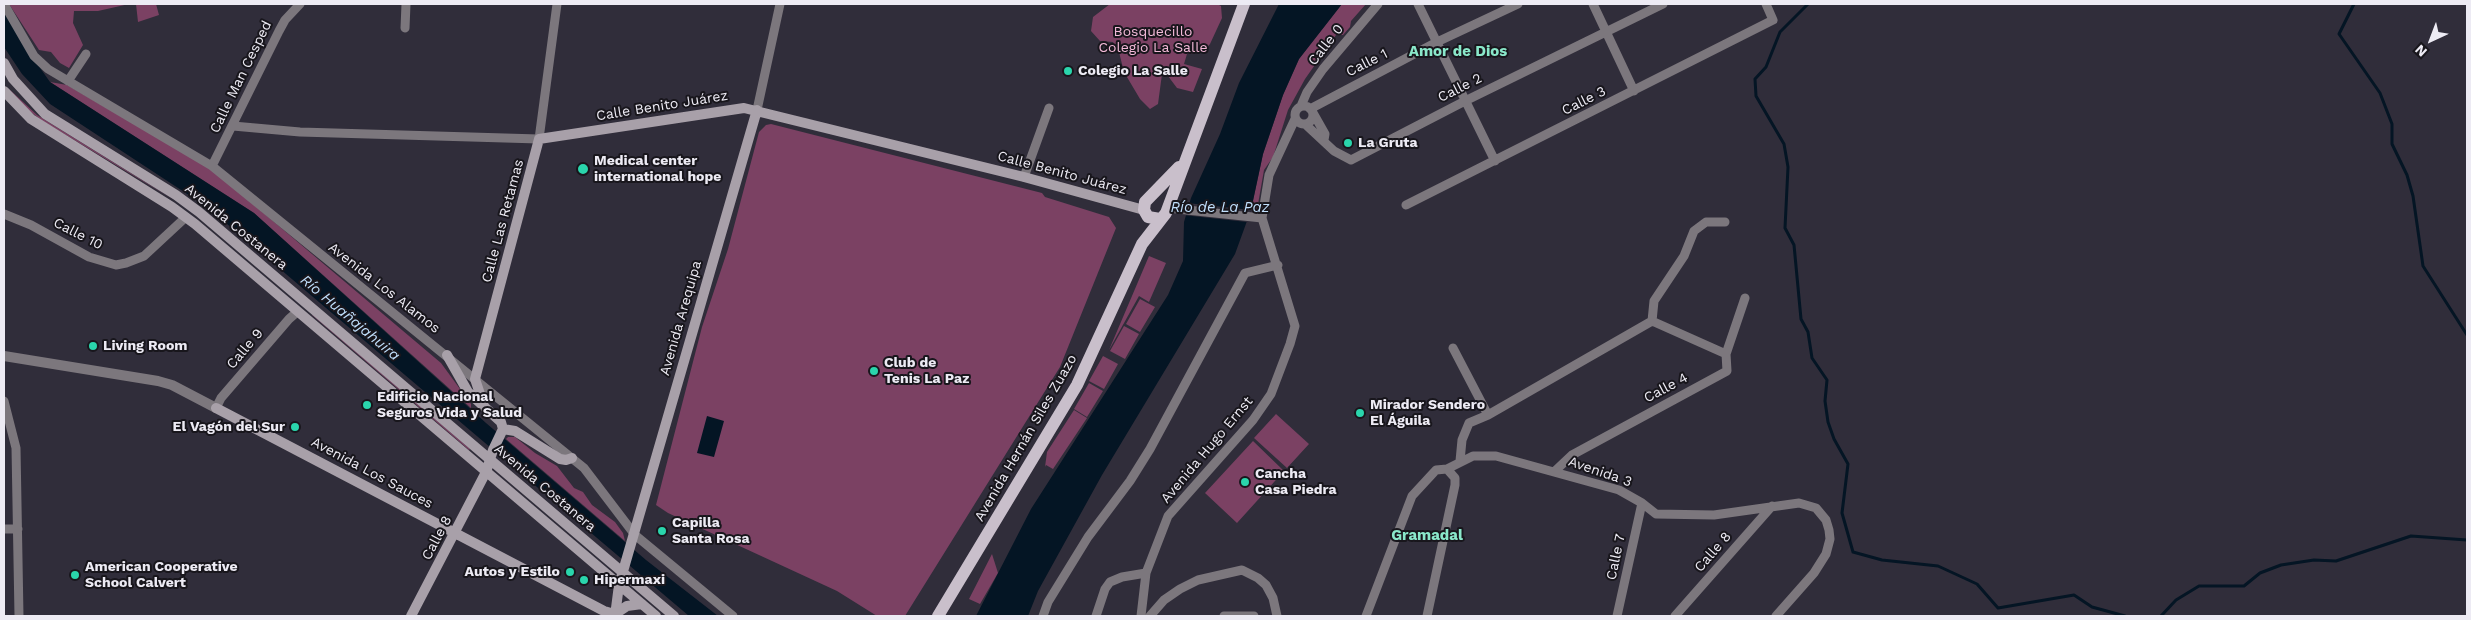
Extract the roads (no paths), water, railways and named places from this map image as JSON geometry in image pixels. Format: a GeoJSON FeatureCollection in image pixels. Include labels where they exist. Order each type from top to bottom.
{"type":"FeatureCollection","features":[{"type":"Feature","properties":{"kind":"main road"},"geometry":{"type":"LineString","coordinates":[[1186,158],[1173,175],[1145,202],[1144,212],[1151,219],[1160,218],[1173,208],[1186,158],[1244,4]]}},
{"type":"Feature","properties":{"kind":"main road","name":"Avenida Costanera"},"geometry":{"type":"LineString","coordinates":[[4,63],[13,79],[46,114],[176,195],[199,212],[492,454],[626,569],[674,616]]}},
{"type":"Feature","properties":{"kind":"main road"},"geometry":{"type":"LineString","coordinates":[[4,75],[26,100],[46,114]]}},
{"type":"Feature","properties":{"kind":"main road","name":"Avenida Costanera"},"geometry":{"type":"LineString","coordinates":[[4,91],[31,119],[186,216],[656,616]]}},
{"type":"Feature","properties":{"kind":"main road","name":"Calle Benito Juárez"},"geometry":{"type":"LineString","coordinates":[[539,139],[737,108],[757,110],[1024,177],[1144,212]]}},
{"type":"Feature","properties":{"kind":"main road","name":"Avenida Arequipa"},"geometry":{"type":"LineString","coordinates":[[626,569],[757,110]]}},
{"type":"Feature","properties":{"kind":"main road","name":"Calle Las Retamas"},"geometry":{"type":"LineString","coordinates":[[474,379],[539,139]]}},
{"type":"Feature","properties":{"kind":"main road"},"geometry":{"type":"LineString","coordinates":[[1150,197],[1162,198],[1173,208]]}},
{"type":"Feature","properties":{"kind":"main road","name":"Avenida Hernán Siles Zuazo"},"geometry":{"type":"LineString","coordinates":[[1142,244],[1144,212]]}},
{"type":"Feature","properties":{"kind":"main road","name":"Avenida Hernán Siles Zuazo"},"geometry":{"type":"LineString","coordinates":[[938,616],[1077,385],[1142,244],[1160,218]]}},
{"type":"Feature","properties":{"kind":"main road"},"geometry":{"type":"LineString","coordinates":[[446,355],[461,383],[501,422],[502,432],[515,431],[560,459],[572,458]]}},
{"type":"Feature","properties":{"kind":"main road"},"geometry":{"type":"LineString","coordinates":[[474,379],[484,406]]}},
{"type":"Feature","properties":{"kind":"main road","name":"Avenida Los Sauces"},"geometry":{"type":"LineString","coordinates":[[216,408],[456,533],[604,614],[615,615]]}},
{"type":"Feature","properties":{"kind":"main road","name":"Calle 8"},"geometry":{"type":"LineString","coordinates":[[411,616],[456,533],[486,472],[502,432]]}},
{"type":"Feature","properties":{"kind":"main road"},"geometry":{"type":"LineString","coordinates":[[615,615],[619,585],[626,569]]}},
{"type":"Feature","properties":{"kind":"main road"},"geometry":{"type":"LineString","coordinates":[[615,615],[627,606],[642,604]]}},
{"type":"Feature","properties":{"kind":"street","name":"Avenida Los Alamos"},"geometry":{"type":"LineString","coordinates":[[4,4],[34,56],[48,69],[212,166],[346,277],[446,355],[572,458],[596,482],[635,535],[733,616]]}},
{"type":"Feature","properties":{"kind":"street","name":"Calle Man Cesped"},"geometry":{"type":"LineString","coordinates":[[212,166],[279,31],[285,20],[300,4]]}},
{"type":"Feature","properties":{"kind":"street"},"geometry":{"type":"LineString","coordinates":[[405,28],[406,4]]}},
{"type":"Feature","properties":{"kind":"street","name":"Calle Las Retamas"},"geometry":{"type":"LineString","coordinates":[[539,139],[557,4]]}},
{"type":"Feature","properties":{"kind":"street"},"geometry":{"type":"LineString","coordinates":[[757,110],[780,4]]}},
{"type":"Feature","properties":{"kind":"street","name":"Calle 0"},"geometry":{"type":"LineString","coordinates":[[1308,109],[1307,92],[1323,69],[1378,4]]}},
{"type":"Feature","properties":{"kind":"street"},"geometry":{"type":"LineString","coordinates":[[1418,4],[1495,161]]}},
{"type":"Feature","properties":{"kind":"street","name":"Calle 1"},"geometry":{"type":"LineString","coordinates":[[1308,109],[1437,42],[1518,4]]}},
{"type":"Feature","properties":{"kind":"street"},"geometry":{"type":"LineString","coordinates":[[1593,4],[1634,90]]}},
{"type":"Feature","properties":{"kind":"street","name":"Calle 2"},"geometry":{"type":"LineString","coordinates":[[1324,140],[1334,151],[1351,160],[1663,4]]}},
{"type":"Feature","properties":{"kind":"street","name":"Calle 3"},"geometry":{"type":"LineString","coordinates":[[1406,205],[1773,20],[1766,4]]}},
{"type":"Feature","properties":{"kind":"street"},"geometry":{"type":"LineString","coordinates":[[68,81],[86,54]]}},
{"type":"Feature","properties":{"kind":"street"},"geometry":{"type":"LineString","coordinates":[[1024,177],[1049,108]]}},
{"type":"Feature","properties":{"kind":"street"},"geometry":{"type":"LineString","coordinates":[[1308,109],[1326,134],[1324,140],[1301,123],[1296,110],[1308,109]]}},
{"type":"Feature","properties":{"kind":"street"},"geometry":{"type":"LineString","coordinates":[[1173,208],[1262,218],[1268,175],[1289,132],[1301,123],[1312,120],[1308,109]]}},
{"type":"Feature","properties":{"kind":"street","name":"Calle Benito Juárez"},"geometry":{"type":"LineString","coordinates":[[233,126],[300,132],[539,139]]}},
{"type":"Feature","properties":{"kind":"street","name":"Calle 10"},"geometry":{"type":"LineString","coordinates":[[4,214],[31,225],[89,257],[116,264],[134,261],[144,256],[186,216]]}},
{"type":"Feature","properties":{"kind":"street","name":"Avenida Hugo Ernst"},"geometry":{"type":"LineString","coordinates":[[1141,616],[1146,573],[1168,516],[1253,420],[1271,394],[1286,360],[1295,326],[1278,264],[1262,218]]}},
{"type":"Feature","properties":{"kind":"street"},"geometry":{"type":"LineString","coordinates":[[1652,321],[1654,301],[1684,256],[1694,231],[1706,222],[1725,222]]}},
{"type":"Feature","properties":{"kind":"street"},"geometry":{"type":"LineString","coordinates":[[1043,616],[1048,602],[1088,537],[1130,481],[1150,449],[1245,273],[1278,264]]}},
{"type":"Feature","properties":{"kind":"street","name":"Calle 4"},"geometry":{"type":"LineString","coordinates":[[1556,471],[1572,456],[1727,371],[1726,354],[1745,298]]}},
{"type":"Feature","properties":{"kind":"street","name":"Calle 9"},"geometry":{"type":"LineString","coordinates":[[216,408],[221,398],[297,312]]}},
{"type":"Feature","properties":{"kind":"street"},"geometry":{"type":"LineString","coordinates":[[1652,321],[1726,354]]}},
{"type":"Feature","properties":{"kind":"street"},"geometry":{"type":"LineString","coordinates":[[1460,461],[1462,440],[1469,423],[1488,416],[1652,321]]}},
{"type":"Feature","properties":{"kind":"street"},"geometry":{"type":"LineString","coordinates":[[1453,348],[1488,416]]}},
{"type":"Feature","properties":{"kind":"street","name":"Avenida Los Sauces"},"geometry":{"type":"LineString","coordinates":[[4,356],[172,385],[216,408]]}},
{"type":"Feature","properties":{"kind":"street"},"geometry":{"type":"LineString","coordinates":[[4,406],[16,448],[19,616]]}},
{"type":"Feature","properties":{"kind":"street","name":"Avenida 3"},"geometry":{"type":"LineString","coordinates":[[1366,616],[1412,496],[1436,470],[1447,469],[1473,456],[1496,456],[1556,471],[1619,490],[1642,503],[1656,514],[1678,516],[1714,515],[1799,503],[1816,508],[1826,520],[1830,539],[1826,554],[1814,573],[1776,616]]}},
{"type":"Feature","properties":{"kind":"street"},"geometry":{"type":"LineString","coordinates":[[1427,616],[1455,485],[1455,478],[1447,469]]}},
{"type":"Feature","properties":{"kind":"street","name":"Calle 7"},"geometry":{"type":"LineString","coordinates":[[1617,616],[1642,503]]}},
{"type":"Feature","properties":{"kind":"street","name":"Calle 8"},"geometry":{"type":"LineString","coordinates":[[1675,616],[1772,506]]}},
{"type":"Feature","properties":{"kind":"street"},"geometry":{"type":"LineString","coordinates":[[4,529],[18,529]]}},
{"type":"Feature","properties":{"kind":"street"},"geometry":{"type":"LineString","coordinates":[[1150,616],[1164,600],[1180,589],[1207,578],[1242,570],[1258,578],[1266,586],[1273,598],[1277,616]]}},
{"type":"Feature","properties":{"kind":"street"},"geometry":{"type":"LineString","coordinates":[[1096,616],[1105,589],[1110,582],[1122,577],[1146,573]]}},
{"type":"Feature","properties":{"kind":"street"},"geometry":{"type":"LineString","coordinates":[[1224,616],[1254,616]]}},
{"type":"Feature","properties":{"kind":"water","name":"Río de La Paz"},"geometry":{"type":"Polygon","coordinates":[[[1279,4],[1342,4],[1299,59],[1283,95],[1263,154],[1251,210],[1235,254],[1102,475],[1038,591],[1028,616],[976,616],[1031,509],[1168,295],[1183,261],[1184,222],[1191,198],[1220,134],[1239,83],[1279,4]]]}},
{"type":"Feature","properties":{"kind":"water","name":"Río Huañajahuira"},"geometry":{"type":"Polygon","coordinates":[[[4,10],[23,44],[50,82],[254,213],[486,423],[646,560],[718,616],[689,616],[207,207],[50,104],[22,74],[4,47],[4,10]]]}},
{"type":"Feature","properties":{"kind":"water"},"geometry":{"type":"Polygon","coordinates":[[[707,416],[724,421],[714,457],[697,453],[707,416]]]}},
{"type":"Feature","properties":{"kind":"waterway"},"geometry":{"type":"LineString","coordinates":[[1808,4],[1780,32],[1766,67],[1755,79],[1756,96],[1784,144],[1788,167],[1785,228],[1794,245],[1801,319],[1808,332],[1812,358],[1827,380],[1825,401],[1828,422],[1834,439],[1848,464],[1842,513],[1853,552],[1882,560],[1938,566],[1977,584],[1998,608],[2074,595],[2092,607],[2125,616]]}},
{"type":"Feature","properties":{"kind":"waterway"},"geometry":{"type":"LineString","coordinates":[[2354,4],[2339,34],[2380,93],[2392,124],[2392,144],[2407,175],[2413,196],[2423,266],[2467,335]]}},
{"type":"Feature","properties":{"kind":"waterway"},"geometry":{"type":"LineString","coordinates":[[2161,616],[2176,600],[2199,586],[2244,586],[2260,573],[2281,565],[2314,560],[2336,561],[2411,536],[2467,540]]}},
{"type":"Feature","properties":{"kind":"place","name":"Colegio La Salle"},"geometry":{"type":"Point","coordinates":[1068,71]}},
{"type":"Feature","properties":{"kind":"place","name":"La Gruta"},"geometry":{"type":"Point","coordinates":[1348,143]}},
{"type":"Feature","properties":{"kind":"place","name":"Medical center international hope"},"geometry":{"type":"Point","coordinates":[583,169]}},
{"type":"Feature","properties":{"kind":"place","name":"Living Room"},"geometry":{"type":"Point","coordinates":[93,346]}},
{"type":"Feature","properties":{"kind":"place","name":"Club de Tenis La Paz"},"geometry":{"type":"Point","coordinates":[874,371]}},
{"type":"Feature","properties":{"kind":"place","name":"Edificio Nacional Seguros Vida y Salud"},"geometry":{"type":"Point","coordinates":[367,405]}},
{"type":"Feature","properties":{"kind":"place","name":"Mirador Sendero El Águila"},"geometry":{"type":"Point","coordinates":[1360,413]}},
{"type":"Feature","properties":{"kind":"place","name":"El Vagón del Sur"},"geometry":{"type":"Point","coordinates":[295,427]}},
{"type":"Feature","properties":{"kind":"place","name":"Cancha Casa Piedra"},"geometry":{"type":"Point","coordinates":[1245,482]}},
{"type":"Feature","properties":{"kind":"place","name":"Capilla Santa Rosa"},"geometry":{"type":"Point","coordinates":[662,531]}},
{"type":"Feature","properties":{"kind":"place","name":"Autos y Estilo"},"geometry":{"type":"Point","coordinates":[570,572]}},
{"type":"Feature","properties":{"kind":"place","name":"American Cooperative School Calvert"},"geometry":{"type":"Point","coordinates":[75,575]}},
{"type":"Feature","properties":{"kind":"place","name":"Hipermaxi"},"geometry":{"type":"Point","coordinates":[584,580]}},
{"type":"Feature","properties":{"kind":"district","name":"Amor de Dios"},"geometry":{"type":"Point","coordinates":[1458,52]}},
{"type":"Feature","properties":{"kind":"district","name":"Gramadal"},"geometry":{"type":"Point","coordinates":[1427,536]}},
{"type":"Feature","properties":{"kind":"park label","name":"Bosquecillo Colegio La Salle"},"geometry":{"type":"Point","coordinates":[1153,40]}}]}
